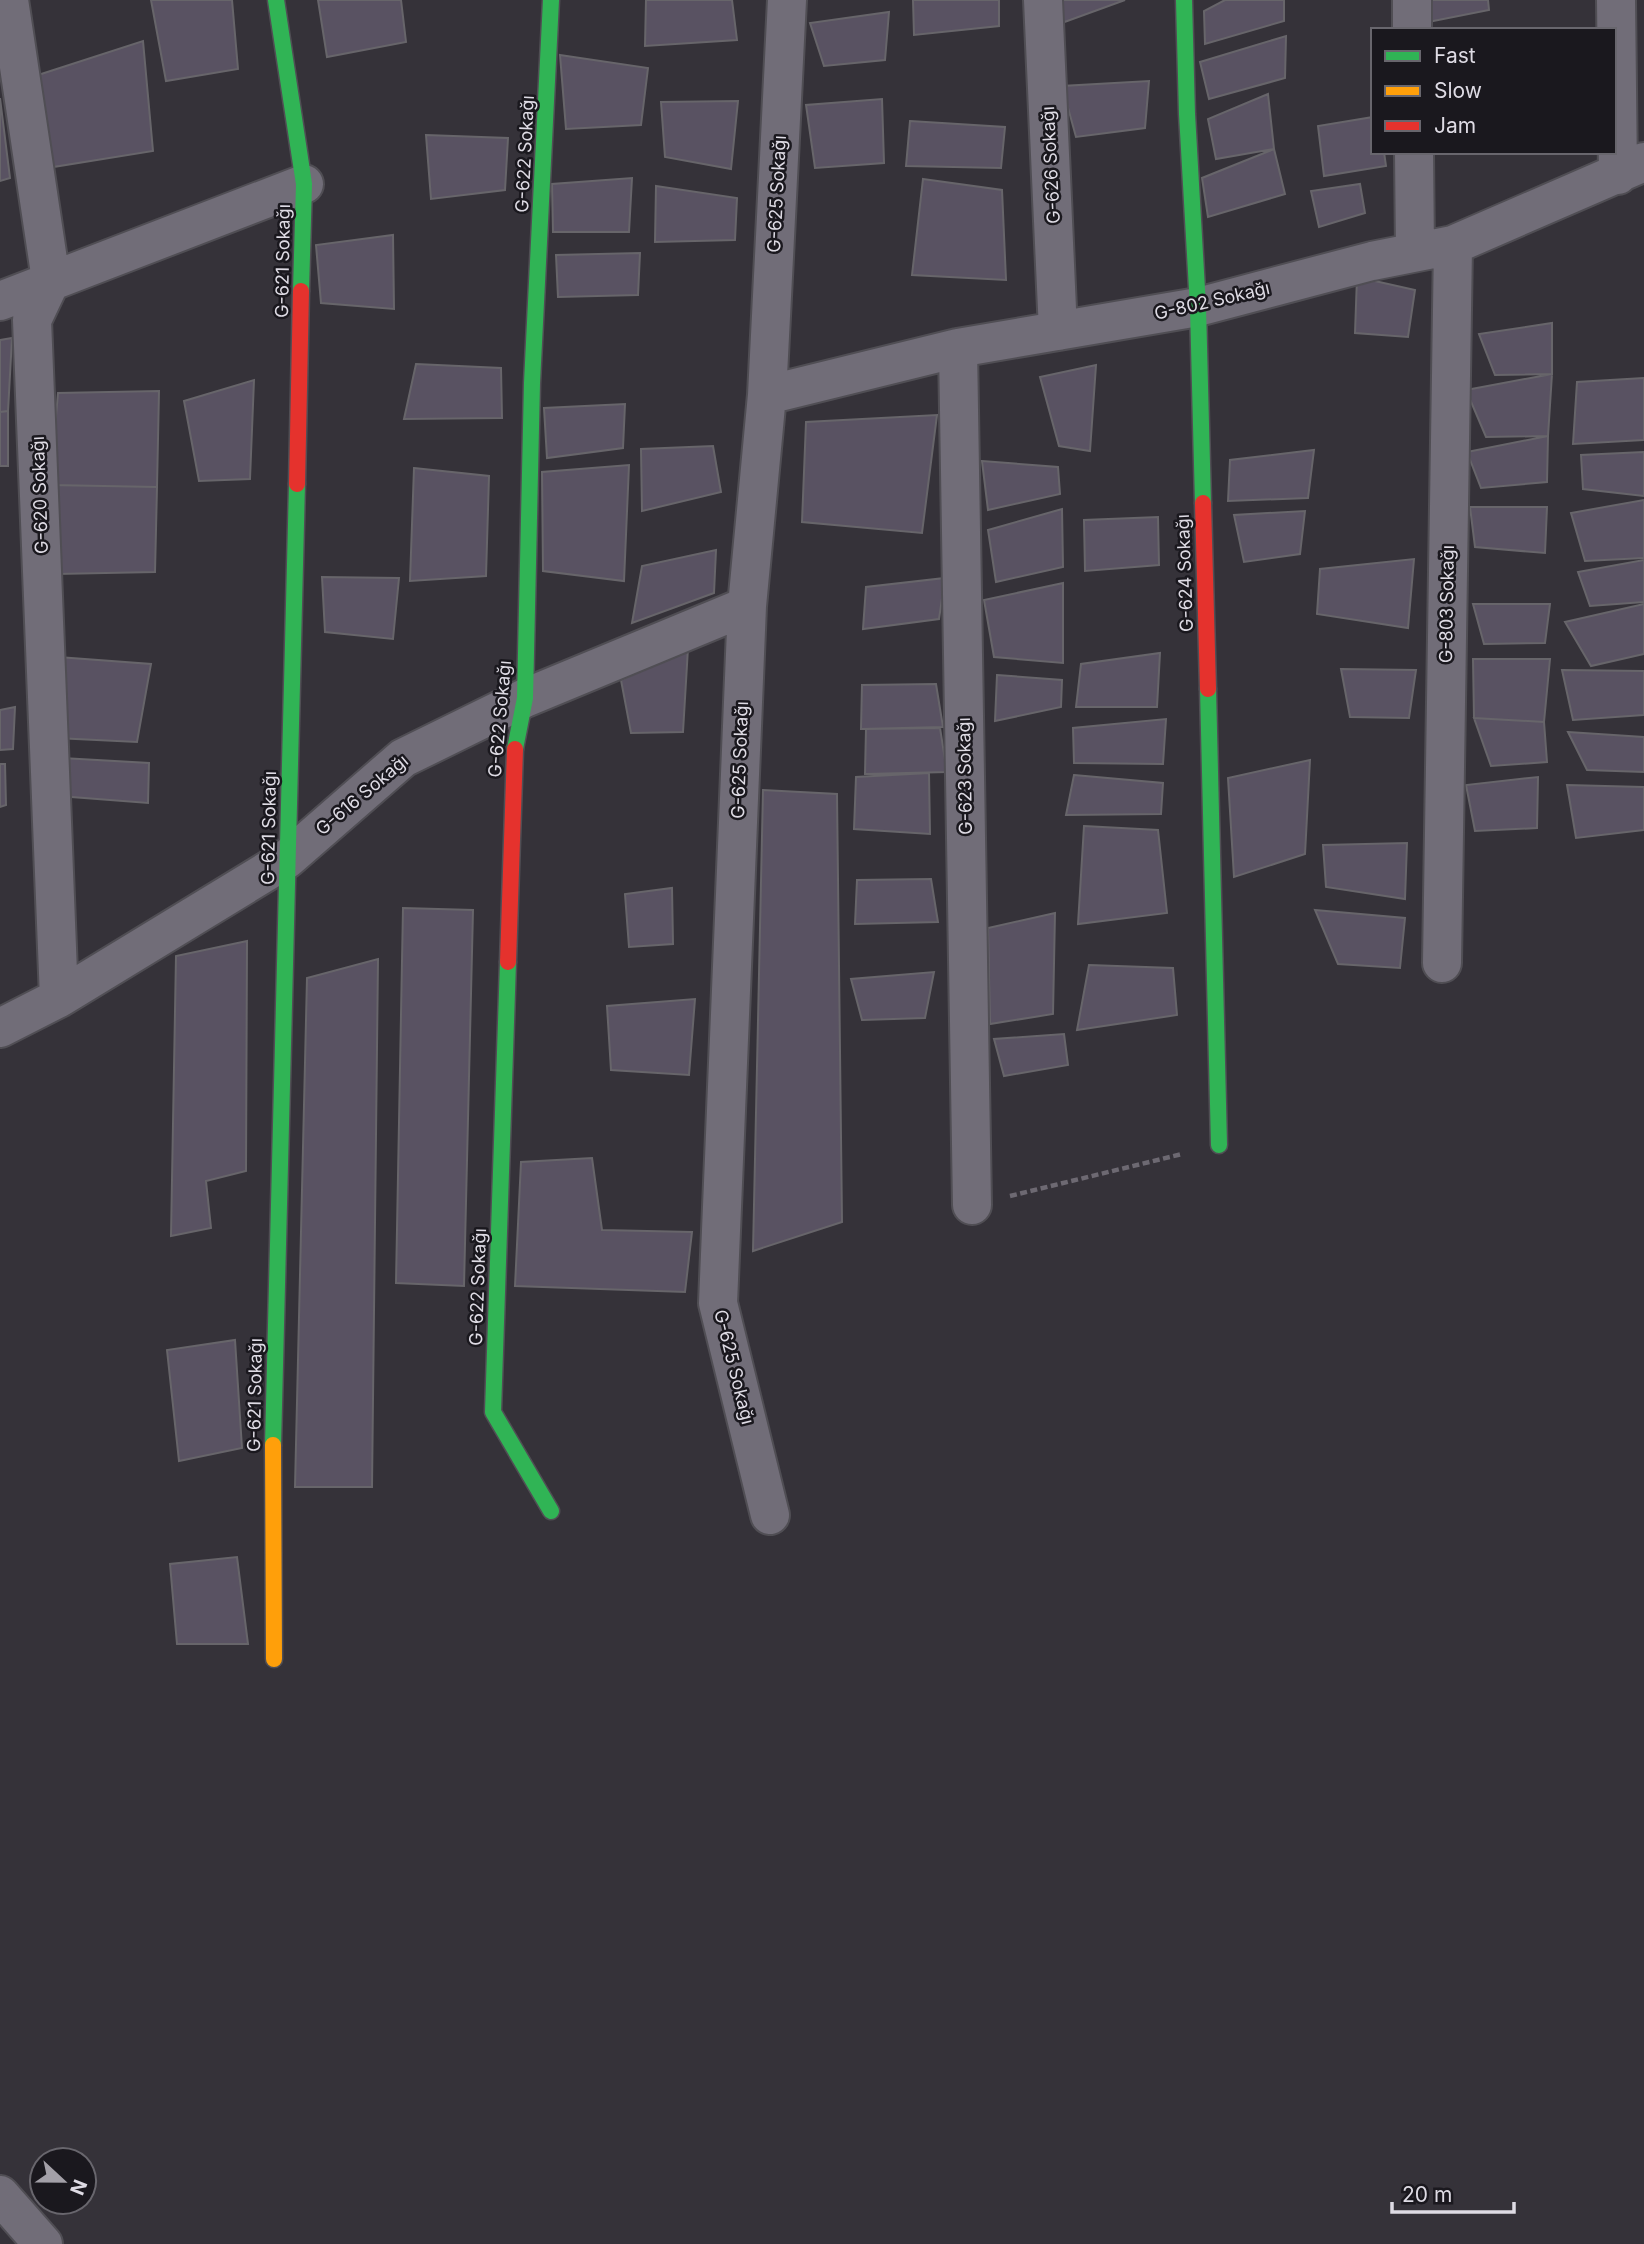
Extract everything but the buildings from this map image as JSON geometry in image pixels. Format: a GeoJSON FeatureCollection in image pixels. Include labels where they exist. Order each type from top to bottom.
{"type":"FeatureCollection","features":[{"type":"Feature","properties":{"kind":"street"},"geometry":{"type":"LineString","coordinates":[[9,0],[51,280]]}},
{"type":"Feature","properties":{"kind":"street","name":"G-621 Sokağı"},"geometry":{"type":"LineString","coordinates":[[274,1659],[273,1442],[304,184],[276,0]]}},
{"type":"Feature","properties":{"kind":"street","name":"G-622 Sokağı"},"geometry":{"type":"LineString","coordinates":[[551,0],[531,383],[524,698],[514,743],[494,1412],[551,1511]]}},
{"type":"Feature","properties":{"kind":"street","name":"G-625 Sokağı"},"geometry":{"type":"LineString","coordinates":[[770,1515],[718,1303],[747,606],[767,395],[786,0]]}},
{"type":"Feature","properties":{"kind":"street","name":"G-626 Sokağı"},"geometry":{"type":"LineString","coordinates":[[1043,0],[1058,331]]}},
{"type":"Feature","properties":{"kind":"street","name":"G-624 Sokağı"},"geometry":{"type":"LineString","coordinates":[[1184,0],[1187,114],[1198,307],[1219,1145]]}},
{"type":"Feature","properties":{"kind":"street"},"geometry":{"type":"LineString","coordinates":[[1412,0],[1412,28]]}},
{"type":"Feature","properties":{"kind":"street"},"geometry":{"type":"LineString","coordinates":[[1616,0],[1631,168]]}},
{"type":"Feature","properties":{"kind":"street"},"geometry":{"type":"LineString","coordinates":[[1414,154],[1415,252]]}},
{"type":"Feature","properties":{"kind":"street","name":"G-802 Sokağı"},"geometry":{"type":"LineString","coordinates":[[767,395],[958,348],[1198,307],[1452,245],[1631,168]]}},
{"type":"Feature","properties":{"kind":"street"},"geometry":{"type":"LineString","coordinates":[[0,301],[304,184]]}},
{"type":"Feature","properties":{"kind":"street","name":"G-803 Sokağı"},"geometry":{"type":"LineString","coordinates":[[1442,962],[1452,245]]}},
{"type":"Feature","properties":{"kind":"street","name":"G-620 Sokağı"},"geometry":{"type":"LineString","coordinates":[[51,280],[32,320],[59,998]]}},
{"type":"Feature","properties":{"kind":"street","name":"G-623 Sokağı"},"geometry":{"type":"LineString","coordinates":[[958,348],[972,1205]]}},
{"type":"Feature","properties":{"kind":"street","name":"G-616 Sokağı"},"geometry":{"type":"LineString","coordinates":[[0,1028],[59,998],[287,859],[403,758],[524,698],[747,606]]}},
{"type":"Feature","properties":{"kind":"street"},"geometry":{"type":"LineString","coordinates":[[0,2195],[43,2244]]}},
{"type":"Feature","properties":{"kind":"path"},"geometry":{"type":"LineString","coordinates":[[972,1205],[1219,1145]]}},
{"type":"Feature","properties":{"kind":"traffic: fast"},"geometry":{"type":"LineString","coordinates":[[276,0],[304,184],[301,291]]}},
{"type":"Feature","properties":{"kind":"traffic: fast"},"geometry":{"type":"LineString","coordinates":[[515,749],[525,698],[532,383],[551,0]]}},
{"type":"Feature","properties":{"kind":"traffic: fast"},"geometry":{"type":"LineString","coordinates":[[1184,0],[1187,114],[1198,307],[1203,503]]}},
{"type":"Feature","properties":{"kind":"traffic: fast"},"geometry":{"type":"LineString","coordinates":[[273,1445],[297,484]]}},
{"type":"Feature","properties":{"kind":"traffic: fast"},"geometry":{"type":"LineString","coordinates":[[1208,689],[1219,1145]]}},
{"type":"Feature","properties":{"kind":"traffic: fast"},"geometry":{"type":"LineString","coordinates":[[508,962],[493,1412],[551,1511]]}},
{"type":"Feature","properties":{"kind":"traffic: slow"},"geometry":{"type":"LineString","coordinates":[[273,1445],[274,1659]]}},
{"type":"Feature","properties":{"kind":"traffic: jam"},"geometry":{"type":"LineString","coordinates":[[297,484],[301,291]]}},
{"type":"Feature","properties":{"kind":"traffic: jam"},"geometry":{"type":"LineString","coordinates":[[1203,503],[1208,689]]}},
{"type":"Feature","properties":{"kind":"traffic: jam"},"geometry":{"type":"LineString","coordinates":[[508,962],[515,749]]}}]}
